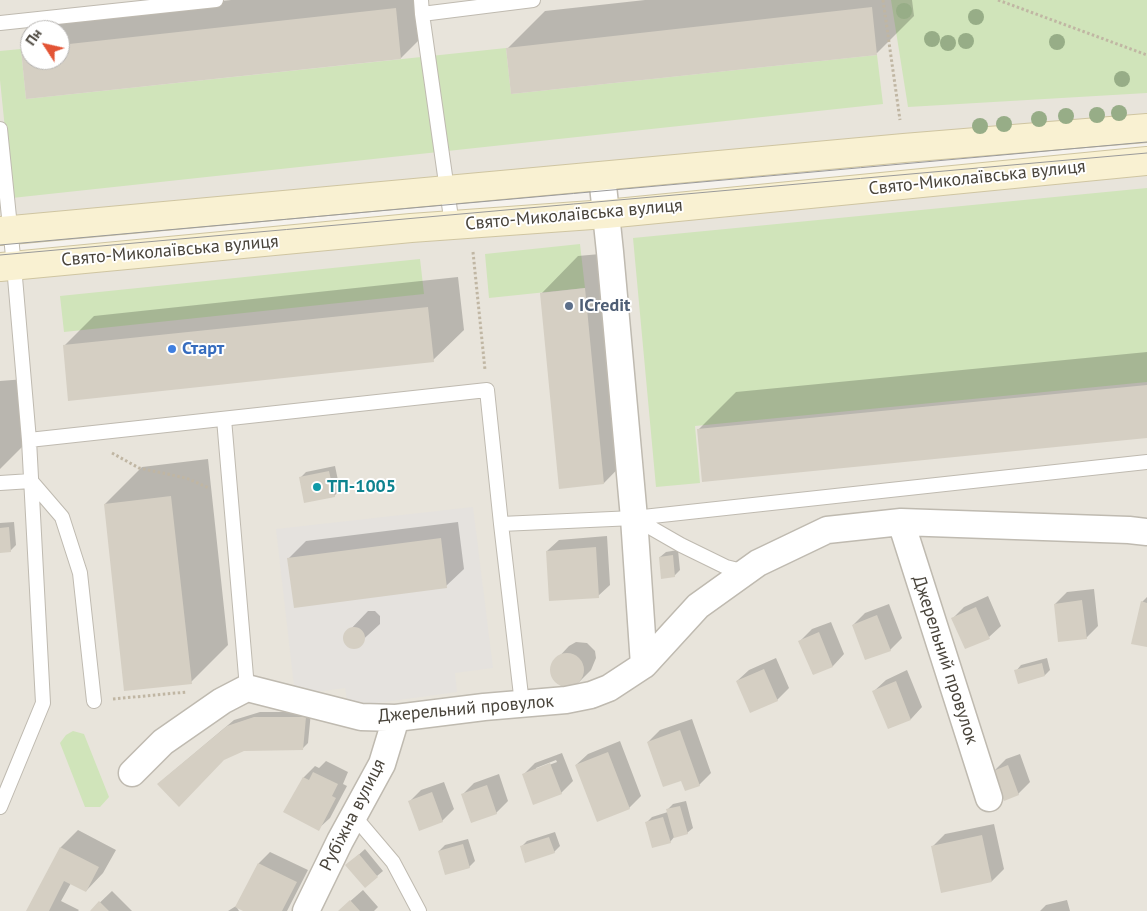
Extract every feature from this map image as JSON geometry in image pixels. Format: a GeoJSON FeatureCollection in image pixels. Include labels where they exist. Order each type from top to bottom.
{"type":"FeatureCollection","features":[{"type":"Feature","properties":{"kind":"main road","name":"Свято-Миколаївська вулиця"},"geometry":{"type":"LineString","coordinates":[[5,230],[904,148],[1147,128]]}},
{"type":"Feature","properties":{"kind":"main road","name":"Свято-Миколаївська вулиця"},"geometry":{"type":"LineString","coordinates":[[7,266],[461,225],[606,214],[1147,161]]}},
{"type":"Feature","properties":{"kind":"street"},"geometry":{"type":"LineString","coordinates":[[602,176],[634,518],[644,665]]}},
{"type":"Feature","properties":{"kind":"street","name":"Джерельний провулок"},"geometry":{"type":"LineString","coordinates":[[247,688],[362,717],[396,718],[566,700],[590,695],[609,688],[644,665],[698,606],[758,563],[827,530],[901,522],[1147,532]]}},
{"type":"Feature","properties":{"kind":"street","name":"Джерельний провулок"},"geometry":{"type":"LineString","coordinates":[[901,522],[988,798]]}},
{"type":"Feature","properties":{"kind":"street"},"geometry":{"type":"LineString","coordinates":[[132,773],[163,742],[222,701],[247,688]]}},
{"type":"Feature","properties":{"kind":"street","name":"Рубіжна вулиця"},"geometry":{"type":"LineString","coordinates":[[306,911],[382,764],[396,718]]}},
{"type":"Feature","properties":{"kind":"lane"},"geometry":{"type":"LineString","coordinates":[[0,23],[216,0]]}},
{"type":"Feature","properties":{"kind":"lane"},"geometry":{"type":"LineString","coordinates":[[461,225],[448,190],[422,7],[533,0]]}},
{"type":"Feature","properties":{"kind":"lane"},"geometry":{"type":"LineString","coordinates":[[0,129],[7,266],[29,440],[43,704],[0,807]]}},
{"type":"Feature","properties":{"kind":"lane"},"geometry":{"type":"LineString","coordinates":[[29,440],[487,390],[522,704]]}},
{"type":"Feature","properties":{"kind":"lane"},"geometry":{"type":"LineString","coordinates":[[224,419],[247,688]]}},
{"type":"Feature","properties":{"kind":"lane"},"geometry":{"type":"LineString","coordinates":[[501,524],[634,518],[1147,462]]}},
{"type":"Feature","properties":{"kind":"lane"},"geometry":{"type":"LineString","coordinates":[[0,484],[31,481]]}},
{"type":"Feature","properties":{"kind":"lane"},"geometry":{"type":"LineString","coordinates":[[31,481],[62,516],[80,573],[94,700]]}},
{"type":"Feature","properties":{"kind":"lane"},"geometry":{"type":"LineString","coordinates":[[634,518],[717,563],[746,572]]}},
{"type":"Feature","properties":{"kind":"lane"},"geometry":{"type":"LineString","coordinates":[[354,816],[393,862],[419,911]]}},
{"type":"Feature","properties":{"kind":"path"},"geometry":{"type":"LineString","coordinates":[[884,0],[904,148]]}},
{"type":"Feature","properties":{"kind":"path"},"geometry":{"type":"LineString","coordinates":[[998,0],[1147,55]]}},
{"type":"Feature","properties":{"kind":"path"},"geometry":{"type":"LineString","coordinates":[[461,225],[487,390]]}},
{"type":"Feature","properties":{"kind":"path"},"geometry":{"type":"LineString","coordinates":[[79,435],[139,468],[186,478],[231,496]]}},
{"type":"Feature","properties":{"kind":"path"},"geometry":{"type":"LineString","coordinates":[[94,700],[192,691]]}},
{"type":"Feature","properties":{"kind":"shaded area"},"geometry":{"type":"Polygon","coordinates":[[[0,0],[1147,0],[1147,128],[0,231],[0,0]]]}},
{"type":"Feature","properties":{"kind":"shaded area"},"geometry":{"type":"Polygon","coordinates":[[[1147,161],[1147,911],[0,911],[0,267],[1147,161]]]}},
{"type":"Feature","properties":{"kind":"shaded area"},"geometry":{"type":"Polygon","coordinates":[[[473,507],[493,668],[455,673],[457,692],[348,707],[345,688],[295,695],[276,529],[473,507]]]}},
{"type":"Feature","properties":{"kind":"green space"},"geometry":{"type":"Polygon","coordinates":[[[891,0],[1147,0],[1147,93],[908,107],[891,0]]]}},
{"type":"Feature","properties":{"kind":"green space"},"geometry":{"type":"Polygon","coordinates":[[[506,48],[511,94],[877,55],[883,104],[12,198],[0,80],[0,51],[20,49],[20,70],[23,70],[26,99],[506,48]]]}},
{"type":"Feature","properties":{"kind":"green space"},"geometry":{"type":"Polygon","coordinates":[[[1147,188],[1147,382],[695,426],[700,483],[656,487],[633,238],[1147,188]]]}},
{"type":"Feature","properties":{"kind":"green space"},"geometry":{"type":"Polygon","coordinates":[[[580,244],[585,288],[489,298],[485,254],[580,244]]]}},
{"type":"Feature","properties":{"kind":"green space"},"geometry":{"type":"Polygon","coordinates":[[[420,259],[424,294],[64,332],[60,296],[420,259]]]}},
{"type":"Feature","properties":{"kind":"green space"},"geometry":{"type":"Polygon","coordinates":[[[73,731],[84,734],[109,797],[100,807],[85,807],[60,743],[66,735],[73,731]]]}},
{"type":"Feature","properties":{"kind":"building"},"geometry":{"type":"Polygon","coordinates":[[[872,7],[877,55],[511,94],[506,48],[872,7]]]}},
{"type":"Feature","properties":{"kind":"building"},"geometry":{"type":"Polygon","coordinates":[[[396,8],[401,59],[26,99],[23,70],[70,70],[70,44],[396,8]]]}},
{"type":"Feature","properties":{"kind":"building"},"geometry":{"type":"Polygon","coordinates":[[[585,288],[604,484],[559,489],[540,293],[585,288]]]}},
{"type":"Feature","properties":{"kind":"building"},"geometry":{"type":"Polygon","coordinates":[[[428,307],[434,362],[68,401],[63,345],[428,307]]]}},
{"type":"Feature","properties":{"kind":"building"},"geometry":{"type":"Polygon","coordinates":[[[1147,385],[1147,438],[702,482],[697,429],[1147,385]]]}},
{"type":"Feature","properties":{"kind":"building","name":"ТП-1005"},"geometry":{"type":"Polygon","coordinates":[[[329,471],[335,497],[304,503],[299,477],[329,471]]]}},
{"type":"Feature","properties":{"kind":"building"},"geometry":{"type":"Polygon","coordinates":[[[171,496],[192,684],[124,691],[104,504],[171,496]]]}},
{"type":"Feature","properties":{"kind":"building"},"geometry":{"type":"Polygon","coordinates":[[[9,527],[11,552],[0,553],[0,528],[9,527]]]}},
{"type":"Feature","properties":{"kind":"building"},"geometry":{"type":"Polygon","coordinates":[[[441,538],[447,588],[294,608],[287,558],[441,538]]]}},
{"type":"Feature","properties":{"kind":"building"},"geometry":{"type":"Polygon","coordinates":[[[596,547],[599,598],[549,601],[546,551],[596,547]]]}},
{"type":"Feature","properties":{"kind":"building"},"geometry":{"type":"Polygon","coordinates":[[[673,555],[675,577],[661,579],[659,557],[673,555]]]}},
{"type":"Feature","properties":{"kind":"building"},"geometry":{"type":"Polygon","coordinates":[[[1082,600],[1087,639],[1058,642],[1054,604],[1082,600]]]}},
{"type":"Feature","properties":{"kind":"building"},"geometry":{"type":"Polygon","coordinates":[[[1141,601],[1147,603],[1147,647],[1131,644],[1141,601]]]}},
{"type":"Feature","properties":{"kind":"building"},"geometry":{"type":"Polygon","coordinates":[[[976,607],[990,639],[965,649],[951,618],[976,607]]]}},
{"type":"Feature","properties":{"kind":"building"},"geometry":{"type":"Polygon","coordinates":[[[877,615],[891,651],[865,660],[852,625],[877,615]]]}},
{"type":"Feature","properties":{"kind":"building"},"geometry":{"type":"Polygon","coordinates":[[[354,627],[364,634],[365,638],[358,648],[354,649],[344,642],[343,638],[350,628],[354,627]]]}},
{"type":"Feature","properties":{"kind":"building"},"geometry":{"type":"Polygon","coordinates":[[[819,632],[833,667],[813,675],[798,641],[819,632]]]}},
{"type":"Feature","properties":{"kind":"building"},"geometry":{"type":"Polygon","coordinates":[[[567,653],[574,654],[579,658],[583,663],[583,677],[579,682],[574,686],[567,687],[560,686],[555,682],[551,677],[550,670],[551,663],[555,658],[560,654],[567,653]]]}},
{"type":"Feature","properties":{"kind":"building"},"geometry":{"type":"Polygon","coordinates":[[[1042,663],[1045,676],[1018,684],[1014,670],[1042,663]]]}},
{"type":"Feature","properties":{"kind":"building"},"geometry":{"type":"Polygon","coordinates":[[[764,669],[778,701],[750,713],[736,681],[764,669]]]}},
{"type":"Feature","properties":{"kind":"building"},"geometry":{"type":"Polygon","coordinates":[[[896,681],[911,720],[888,729],[872,691],[896,681]]]}},
{"type":"Feature","properties":{"kind":"building"},"geometry":{"type":"Polygon","coordinates":[[[254,717],[306,717],[303,750],[244,751],[224,760],[179,807],[157,784],[227,726],[254,717]]]}},
{"type":"Feature","properties":{"kind":"building"},"geometry":{"type":"Polygon","coordinates":[[[680,730],[700,786],[685,791],[681,781],[663,787],[647,742],[680,730]]]}},
{"type":"Feature","properties":{"kind":"building"},"geometry":{"type":"Polygon","coordinates":[[[608,752],[630,809],[597,822],[575,765],[608,752]]]}},
{"type":"Feature","properties":{"kind":"building"},"geometry":{"type":"Polygon","coordinates":[[[550,763],[562,794],[533,805],[522,774],[550,763]]]}},
{"type":"Feature","properties":{"kind":"building"},"geometry":{"type":"Polygon","coordinates":[[[1008,765],[1019,795],[1004,801],[993,771],[1008,765]]]}},
{"type":"Feature","properties":{"kind":"building"},"geometry":{"type":"Polygon","coordinates":[[[313,772],[338,784],[332,796],[336,798],[319,831],[283,812],[303,777],[309,780],[313,772]]]}},
{"type":"Feature","properties":{"kind":"building"},"geometry":{"type":"Polygon","coordinates":[[[487,785],[497,814],[471,823],[461,794],[487,785]]]}},
{"type":"Feature","properties":{"kind":"building"},"geometry":{"type":"Polygon","coordinates":[[[432,792],[443,822],[419,831],[408,801],[432,792]]]}},
{"type":"Feature","properties":{"kind":"building"},"geometry":{"type":"Polygon","coordinates":[[[680,806],[688,834],[674,838],[666,809],[680,806]]]}},
{"type":"Feature","properties":{"kind":"building"},"geometry":{"type":"Polygon","coordinates":[[[663,817],[671,843],[652,848],[645,822],[663,817]]]}},
{"type":"Feature","properties":{"kind":"building"},"geometry":{"type":"Polygon","coordinates":[[[982,835],[992,882],[941,893],[931,846],[982,835]]]}},
{"type":"Feature","properties":{"kind":"building"},"geometry":{"type":"Polygon","coordinates":[[[549,837],[555,853],[525,863],[520,846],[549,837]]]}},
{"type":"Feature","properties":{"kind":"building"},"geometry":{"type":"Polygon","coordinates":[[[463,844],[470,868],[445,875],[438,851],[463,844]]]}},
{"type":"Feature","properties":{"kind":"building"},"geometry":{"type":"Polygon","coordinates":[[[60,847],[99,867],[86,892],[64,881],[49,911],[26,911],[60,847]]]}},
{"type":"Feature","properties":{"kind":"building"},"geometry":{"type":"Polygon","coordinates":[[[359,854],[378,877],[365,888],[345,865],[359,854]]]}},
{"type":"Feature","properties":{"kind":"building"},"geometry":{"type":"Polygon","coordinates":[[[258,863],[297,882],[282,911],[243,911],[235,907],[258,863]]]}},
{"type":"Feature","properties":{"kind":"building"},"geometry":{"type":"Polygon","coordinates":[[[350,900],[360,911],[338,911],[350,900]]]}},
{"type":"Feature","properties":{"kind":"building"},"geometry":{"type":"Polygon","coordinates":[[[99,901],[109,911],[90,911],[99,901]]]}},
{"type":"Feature","properties":{"kind":"tram line"},"geometry":{"type":"LineString","coordinates":[[0,245],[1147,142]]}},
{"type":"Feature","properties":{"kind":"tram line"},"geometry":{"type":"LineString","coordinates":[[0,255],[1147,153]]}},
{"type":"Feature","properties":{"kind":"place","name":"ICredit"},"geometry":{"type":"Point","coordinates":[569,306]}},
{"type":"Feature","properties":{"kind":"place","name":"Старт"},"geometry":{"type":"Point","coordinates":[172,349]}},
{"type":"Feature","properties":{"kind":"place","name":"ТП-1005"},"geometry":{"type":"Point","coordinates":[317,487]}}]}
